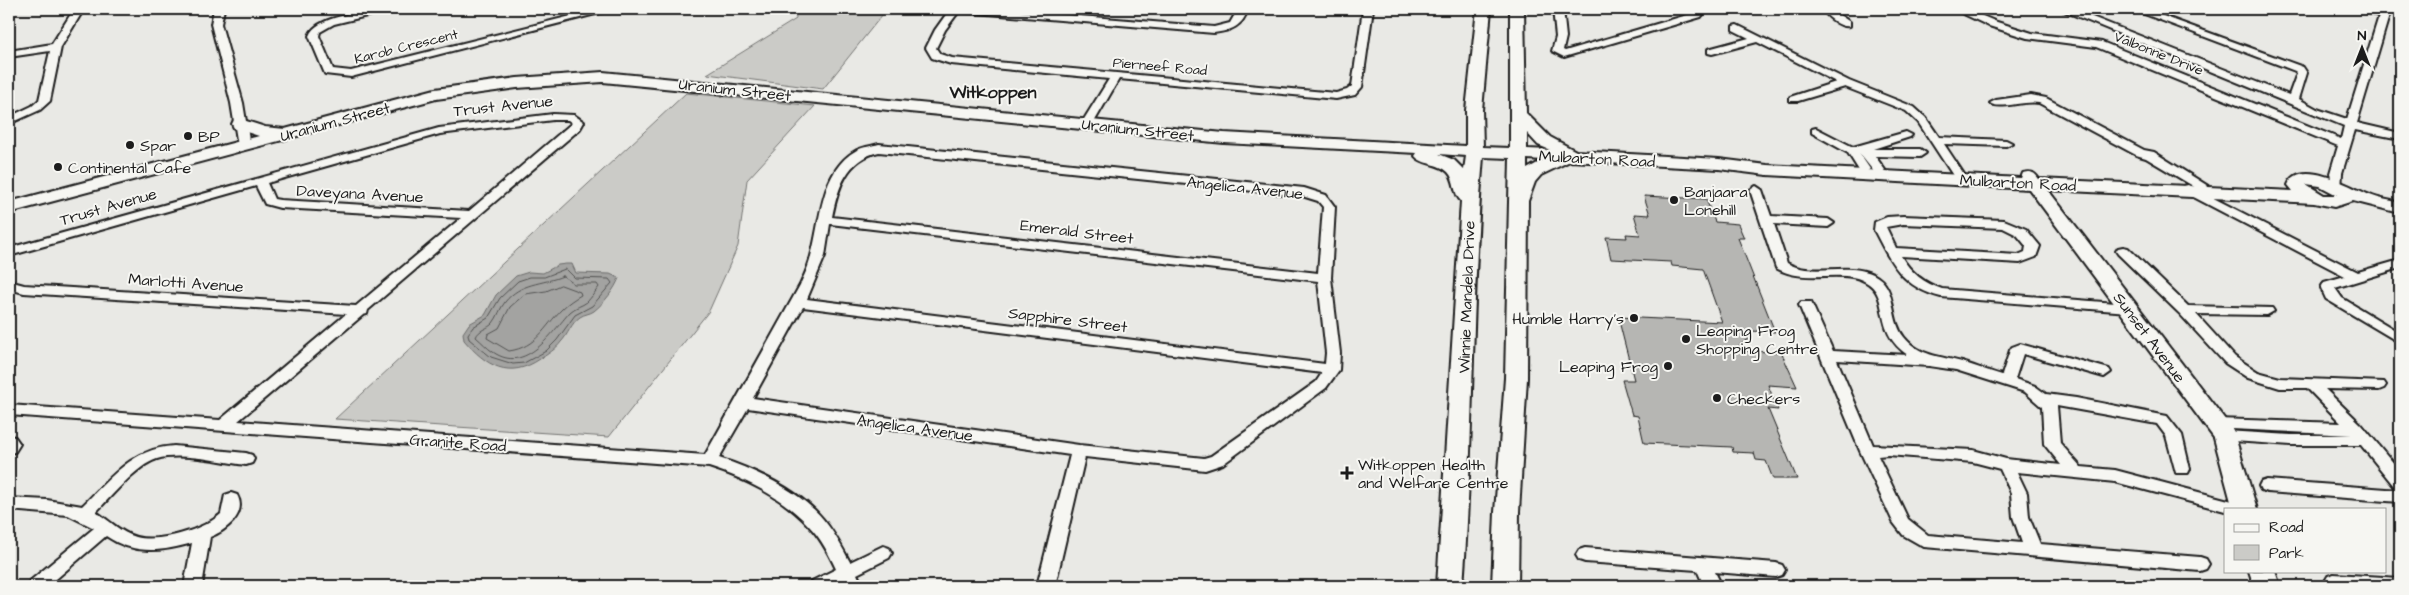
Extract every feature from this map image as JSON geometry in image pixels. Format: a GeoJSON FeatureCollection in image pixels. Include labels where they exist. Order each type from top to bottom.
{"type":"FeatureCollection","features":[{"type":"Feature","properties":{"kind":"street"},"geometry":{"type":"LineString","coordinates":[[9,121],[36,108],[44,101],[56,47],[79,9]]}},
{"type":"Feature","properties":{"kind":"street"},"geometry":{"type":"LineString","coordinates":[[219,9],[216,24],[237,103],[244,146]]}},
{"type":"Feature","properties":{"kind":"street","name":"Karob Crescent"},"geometry":{"type":"LineString","coordinates":[[391,9],[331,22],[316,30],[314,36],[329,72],[344,75],[364,71],[609,9]]}},
{"type":"Feature","properties":{"kind":"street","name":"Pierneef Road"},"geometry":{"type":"LineString","coordinates":[[955,9],[932,44],[932,52],[942,59],[1115,77],[1342,96],[1351,93],[1358,85],[1368,9]]}},
{"type":"Feature","properties":{"kind":"street"},"geometry":{"type":"LineString","coordinates":[[964,9],[1214,30],[1235,25],[1243,9]]}},
{"type":"Feature","properties":{"kind":"street","name":"Winnie Mandela Drive"},"geometry":{"type":"LineString","coordinates":[[1450,586],[1463,369],[1469,214],[1475,151],[1474,110],[1484,9]]}},
{"type":"Feature","properties":{"kind":"street"},"geometry":{"type":"LineString","coordinates":[[1505,586],[1507,512],[1516,378],[1518,209],[1517,9]]}},
{"type":"Feature","properties":{"kind":"street"},"geometry":{"type":"LineString","coordinates":[[1558,9],[1561,37],[1557,51],[1564,54],[1698,15],[1700,12],[1697,9]]}},
{"type":"Feature","properties":{"kind":"street"},"geometry":{"type":"LineString","coordinates":[[1832,9],[1829,12],[1846,24]]}},
{"type":"Feature","properties":{"kind":"street","name":"Valbonne Drive"},"geometry":{"type":"LineString","coordinates":[[1958,9],[1993,24],[2031,36],[2098,44],[2344,144]]}},
{"type":"Feature","properties":{"kind":"street"},"geometry":{"type":"LineString","coordinates":[[2064,9],[2292,100],[2313,111],[2400,136]]}},
{"type":"Feature","properties":{"kind":"street"},"geometry":{"type":"LineString","coordinates":[[2136,9],[2298,69],[2302,73],[2292,100]]}},
{"type":"Feature","properties":{"kind":"street"},"geometry":{"type":"LineString","coordinates":[[2360,9],[2385,11],[2344,144],[2340,188],[2378,204],[2400,208]]}},
{"type":"Feature","properties":{"kind":"street"},"geometry":{"type":"LineString","coordinates":[[1737,28],[1845,82],[1910,109],[1922,120],[1958,174]]}},
{"type":"Feature","properties":{"kind":"street"},"geometry":{"type":"LineString","coordinates":[[1712,51],[1756,39]]}},
{"type":"Feature","properties":{"kind":"street"},"geometry":{"type":"LineString","coordinates":[[9,54],[56,47]]}},
{"type":"Feature","properties":{"kind":"street","name":"Uranium Street"},"geometry":{"type":"LineString","coordinates":[[9,208],[306,128],[456,90],[596,77],[1224,138],[1475,151]]}},
{"type":"Feature","properties":{"kind":"street"},"geometry":{"type":"LineString","coordinates":[[1087,124],[1115,77]]}},
{"type":"Feature","properties":{"kind":"street"},"geometry":{"type":"LineString","coordinates":[[1794,99],[1845,82]]}},
{"type":"Feature","properties":{"kind":"street"},"geometry":{"type":"LineString","coordinates":[[1996,103],[2023,98],[2039,99],[2140,153],[2191,187],[2356,276]]}},
{"type":"Feature","properties":{"kind":"street"},"geometry":{"type":"LineString","coordinates":[[1372,146],[1433,145],[1450,142],[1462,135],[1474,110]]}},
{"type":"Feature","properties":{"kind":"street"},"geometry":{"type":"LineString","coordinates":[[1517,113],[1544,141],[1579,157]]}},
{"type":"Feature","properties":{"kind":"street","name":"Trust Avenue"},"geometry":{"type":"LineString","coordinates":[[9,252],[456,128],[558,116],[570,117],[578,122],[576,127],[223,426]]}},
{"type":"Feature","properties":{"kind":"street"},"geometry":{"type":"LineString","coordinates":[[2350,123],[2400,131]]}},
{"type":"Feature","properties":{"kind":"street"},"geometry":{"type":"LineString","coordinates":[[240,124],[262,132],[306,128]]}},
{"type":"Feature","properties":{"kind":"street"},"geometry":{"type":"LineString","coordinates":[[1816,131],[1865,158],[1920,153]]}},
{"type":"Feature","properties":{"kind":"street"},"geometry":{"type":"LineString","coordinates":[[1865,158],[1906,135]]}},
{"type":"Feature","properties":{"kind":"street"},"geometry":{"type":"LineString","coordinates":[[1936,140],[2006,143]]}},
{"type":"Feature","properties":{"kind":"street"},"geometry":{"type":"LineString","coordinates":[[1351,145],[1419,154],[1451,165],[1459,172],[1464,184],[1469,214]]}},
{"type":"Feature","properties":{"kind":"street","name":"Angelica Avenue"},"geometry":{"type":"LineString","coordinates":[[710,461],[799,302],[817,258],[827,202],[841,172],[859,153],[872,148],[1304,192],[1322,198],[1329,207],[1324,278],[1333,353],[1332,370],[1321,385],[1284,413],[1222,458],[1205,464],[1080,451],[744,402]]}},
{"type":"Feature","properties":{"kind":"street","name":"Mulbarton Road"},"geometry":{"type":"LineString","coordinates":[[1475,151],[1720,164],[1767,170],[2191,187],[2272,188],[2303,182],[2340,188]]}},
{"type":"Feature","properties":{"kind":"street"},"geometry":{"type":"LineString","coordinates":[[1518,209],[1525,181],[1533,172],[1548,163],[1579,157]]}},
{"type":"Feature","properties":{"kind":"street","name":"Mulbarton Road"},"geometry":{"type":"LineString","coordinates":[[1720,164],[1865,158],[1958,174],[2031,180]]}},
{"type":"Feature","properties":{"kind":"street","name":"Sunset Avenue"},"geometry":{"type":"LineString","coordinates":[[2031,180],[2221,430],[2246,508]]}},
{"type":"Feature","properties":{"kind":"street","name":"Daveyana Avenue"},"geometry":{"type":"LineString","coordinates":[[260,182],[270,201],[280,204],[471,215]]}},
{"type":"Feature","properties":{"kind":"street","name":"Mulbarton Road"},"geometry":{"type":"LineString","coordinates":[[2303,182],[2300,189],[2316,198]]}},
{"type":"Feature","properties":{"kind":"street","name":"Mulbarton Road"},"geometry":{"type":"LineString","coordinates":[[2191,187],[2316,198],[2340,188]]}},
{"type":"Feature","properties":{"kind":"street"},"geometry":{"type":"LineString","coordinates":[[1756,190],[1781,265],[1796,272],[1855,273],[1868,277],[1879,286],[1888,302],[1892,327],[1903,345],[1929,361]]}},
{"type":"Feature","properties":{"kind":"street","name":"Emerald Street"},"geometry":{"type":"LineString","coordinates":[[825,220],[1324,278]]}},
{"type":"Feature","properties":{"kind":"street"},"geometry":{"type":"LineString","coordinates":[[1767,220],[1828,223]]}},
{"type":"Feature","properties":{"kind":"street"},"geometry":{"type":"LineString","coordinates":[[1893,252],[2020,259],[2031,254],[2033,246],[2018,230],[2004,224],[1903,220],[1887,221],[1880,226],[1893,252],[1906,276],[1929,291],[2128,308]]}},
{"type":"Feature","properties":{"kind":"street"},"geometry":{"type":"LineString","coordinates":[[2123,251],[2184,310],[2230,360],[2244,370],[2262,379],[2280,383],[2379,385]]}},
{"type":"Feature","properties":{"kind":"street"},"geometry":{"type":"LineString","coordinates":[[2400,264],[2356,276],[2329,285],[2328,288],[2331,296],[2400,339]]}},
{"type":"Feature","properties":{"kind":"street","name":"Marlotti Avenue"},"geometry":{"type":"LineString","coordinates":[[9,285],[24,289],[362,310]]}},
{"type":"Feature","properties":{"kind":"street","name":"Sapphire Street"},"geometry":{"type":"LineString","coordinates":[[799,302],[1332,370]]}},
{"type":"Feature","properties":{"kind":"street"},"geometry":{"type":"LineString","coordinates":[[1806,305],[1868,451],[1901,522],[1919,538],[1924,541],[2200,564]]}},
{"type":"Feature","properties":{"kind":"street"},"geometry":{"type":"LineString","coordinates":[[2184,310],[2267,311]]}},
{"type":"Feature","properties":{"kind":"street"},"geometry":{"type":"LineString","coordinates":[[1898,360],[1903,345]]}},
{"type":"Feature","properties":{"kind":"street"},"geometry":{"type":"LineString","coordinates":[[2007,381],[2017,350],[2020,349],[2104,372]]}},
{"type":"Feature","properties":{"kind":"street"},"geometry":{"type":"LineString","coordinates":[[1827,355],[1929,361],[1964,368],[2030,389],[2049,405],[2052,444],[2076,472]]}},
{"type":"Feature","properties":{"kind":"street"},"geometry":{"type":"LineString","coordinates":[[2310,383],[2361,435],[2400,482]]}},
{"type":"Feature","properties":{"kind":"street"},"geometry":{"type":"LineString","coordinates":[[2044,399],[2076,403],[2162,420],[2174,435],[2182,469]]}},
{"type":"Feature","properties":{"kind":"street","name":"Granite Road"},"geometry":{"type":"LineString","coordinates":[[9,410],[710,461],[741,473],[801,508],[818,524],[850,580]]}},
{"type":"Feature","properties":{"kind":"street"},"geometry":{"type":"LineString","coordinates":[[2221,430],[2291,440],[2361,435]]}},
{"type":"Feature","properties":{"kind":"street"},"geometry":{"type":"LineString","coordinates":[[9,440],[12,444],[9,448]]}},
{"type":"Feature","properties":{"kind":"street"},"geometry":{"type":"LineString","coordinates":[[1868,451],[1888,450],[1973,456],[2006,464],[2125,478],[2236,508]]}},
{"type":"Feature","properties":{"kind":"street"},"geometry":{"type":"LineString","coordinates":[[1046,586],[1080,451]]}},
{"type":"Feature","properties":{"kind":"street"},"geometry":{"type":"LineString","coordinates":[[84,514],[139,463],[154,454],[175,453],[246,459]]}},
{"type":"Feature","properties":{"kind":"street"},"geometry":{"type":"LineString","coordinates":[[2006,464],[2019,494],[2021,517],[2033,549]]}},
{"type":"Feature","properties":{"kind":"street"},"geometry":{"type":"LineString","coordinates":[[2266,486],[2400,496]]}},
{"type":"Feature","properties":{"kind":"street"},"geometry":{"type":"LineString","coordinates":[[9,504],[28,504],[84,514],[104,528],[134,543],[146,546],[168,544],[202,533],[226,519],[231,499]]}},
{"type":"Feature","properties":{"kind":"street"},"geometry":{"type":"LineString","coordinates":[[36,586],[104,528]]}},
{"type":"Feature","properties":{"kind":"street"},"geometry":{"type":"LineString","coordinates":[[193,586],[202,533]]}},
{"type":"Feature","properties":{"kind":"street"},"geometry":{"type":"LineString","coordinates":[[818,586],[850,580],[883,553]]}},
{"type":"Feature","properties":{"kind":"street"},"geometry":{"type":"LineString","coordinates":[[1585,555],[1776,570]]}},
{"type":"Feature","properties":{"kind":"street"},"geometry":{"type":"LineString","coordinates":[[1702,564],[1713,586]]}},
{"type":"Feature","properties":{"kind":"street"},"geometry":{"type":"LineString","coordinates":[[2262,572],[2266,586]]}},
{"type":"Feature","properties":{"kind":"street"},"geometry":{"type":"LineString","coordinates":[[2334,581],[2400,585]]}},
{"type":"Feature","properties":{"kind":"green space"},"geometry":{"type":"Polygon","coordinates":[[[795,9],[887,9],[823,89],[707,74],[796,19],[795,9]]]}},
{"type":"Feature","properties":{"kind":"green space"},"geometry":{"type":"Polygon","coordinates":[[[686,93],[815,106],[747,180],[738,246],[709,311],[609,437],[335,419],[686,93]]]}},
{"type":"Feature","properties":{"kind":"water"},"geometry":{"type":"Polygon","coordinates":[[[572,264],[576,273],[610,274],[619,278],[602,304],[577,320],[552,351],[529,365],[518,369],[508,369],[490,363],[464,340],[463,333],[469,324],[485,315],[496,295],[516,276],[529,272],[543,273],[558,265],[572,264]]]}},
{"type":"Feature","properties":{"kind":"building","name":"Leaping Frog Shopping Centre"},"geometry":{"type":"Polygon","coordinates":[[[1644,196],[1706,199],[1715,222],[1738,224],[1744,238],[1738,238],[1775,332],[1749,331],[1752,337],[1731,351],[1781,352],[1797,387],[1768,385],[1778,410],[1768,409],[1797,479],[1773,479],[1766,461],[1756,460],[1754,453],[1733,452],[1732,447],[1644,443],[1638,416],[1632,415],[1622,380],[1634,380],[1618,317],[1722,322],[1703,269],[1672,266],[1671,262],[1611,259],[1606,237],[1627,238],[1626,234],[1640,235],[1634,214],[1650,215],[1644,196]]]}},
{"type":"Feature","properties":{"kind":"place","name":"BP"},"geometry":{"type":"Point","coordinates":[188,136]}},
{"type":"Feature","properties":{"kind":"place","name":"Spar"},"geometry":{"type":"Point","coordinates":[130,145]}},
{"type":"Feature","properties":{"kind":"place","name":"Continental Cafe"},"geometry":{"type":"Point","coordinates":[58,167]}},
{"type":"Feature","properties":{"kind":"place","name":"Banjaara Lonehill"},"geometry":{"type":"Point","coordinates":[1674,200]}},
{"type":"Feature","properties":{"kind":"place","name":"Humble Harry's"},"geometry":{"type":"Point","coordinates":[1634,318]}},
{"type":"Feature","properties":{"kind":"place","name":"Leaping Frog Shopping Centre"},"geometry":{"type":"Point","coordinates":[1686,339]}},
{"type":"Feature","properties":{"kind":"place","name":"Leaping Frog"},"geometry":{"type":"Point","coordinates":[1668,366]}},
{"type":"Feature","properties":{"kind":"place","name":"Checkers"},"geometry":{"type":"Point","coordinates":[1717,398]}},
{"type":"Feature","properties":{"kind":"place","name":"Witkoppen Health and Welfare Centre"},"geometry":{"type":"Point","coordinates":[1347,473]}},
{"type":"Feature","properties":{"kind":"district","name":"Witkoppen"},"geometry":{"type":"Point","coordinates":[993,92]}}]}
